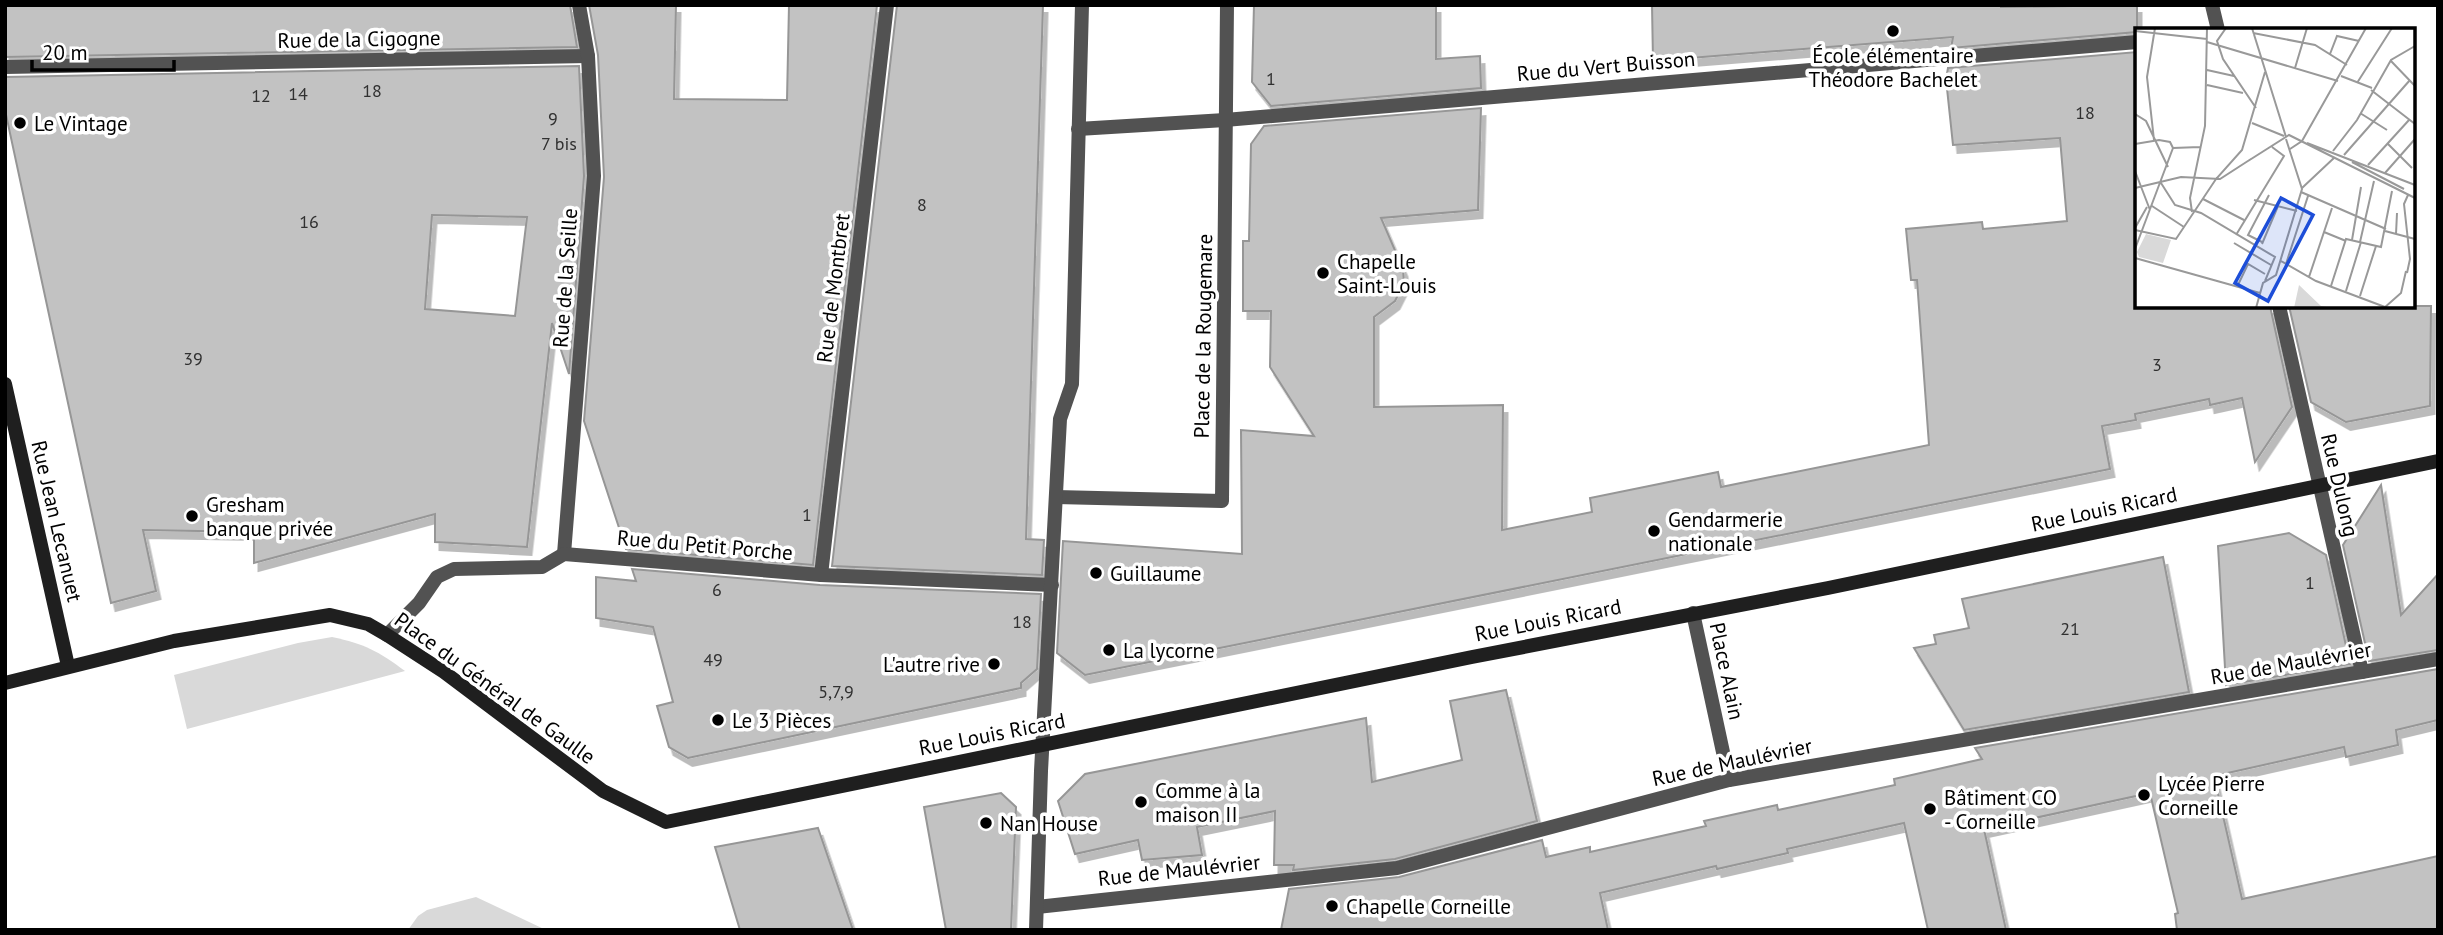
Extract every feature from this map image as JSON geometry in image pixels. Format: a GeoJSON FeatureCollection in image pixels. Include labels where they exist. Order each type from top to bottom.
{"type":"FeatureCollection","features":[{"type":"Feature","properties":{"kind":"street","name":"Rue de la Seille"},"geometry":{"type":"LineString","coordinates":[[564,554],[594,176],[588,56],[579,5]]}},
{"type":"Feature","properties":{"kind":"street","name":"Rue de Montbret"},"geometry":{"type":"LineString","coordinates":[[821,575],[887,5]]}},
{"type":"Feature","properties":{"kind":"street"},"geometry":{"type":"LineString","coordinates":[[1036,930],[1060,419],[1072,384],[1082,5]]}},
{"type":"Feature","properties":{"kind":"street","name":"Place de la Rougemare"},"geometry":{"type":"LineString","coordinates":[[1056,497],[1222,501],[1227,5]]}},
{"type":"Feature","properties":{"kind":"street"},"geometry":{"type":"LineString","coordinates":[[2212,5],[2218,28]]}},
{"type":"Feature","properties":{"kind":"street","name":"Rue du Vert Buisson"},"geometry":{"type":"LineString","coordinates":[[1078,129],[1225,120],[2135,42]]}},
{"type":"Feature","properties":{"kind":"street","name":"Rue de la Cigogne"},"geometry":{"type":"LineString","coordinates":[[5,67],[588,56]]}},
{"type":"Feature","properties":{"kind":"street","name":"Rue Dulong"},"geometry":{"type":"LineString","coordinates":[[2279,308],[2362,672]]}},
{"type":"Feature","properties":{"kind":"street","name":"Rue Jean Lecanuet"},"geometry":{"type":"LineString","coordinates":[[5,384],[68,666]]}},
{"type":"Feature","properties":{"kind":"street","name":"Rue Louis Ricard"},"geometry":{"type":"LineString","coordinates":[[666,822],[1693,613],[1828,588],[2438,461]]}},
{"type":"Feature","properties":{"kind":"street","name":"Rue du Petit Porche"},"geometry":{"type":"LineString","coordinates":[[387,635],[419,603],[437,578],[454,569],[542,568],[564,554],[821,575],[1052,585]]}},
{"type":"Feature","properties":{"kind":"street","name":"Place Alain"},"geometry":{"type":"LineString","coordinates":[[1693,613],[1729,780]]}},
{"type":"Feature","properties":{"kind":"street","name":"Place du Général de Gaulle"},"geometry":{"type":"LineString","coordinates":[[5,683],[174,641],[330,615],[368,624],[387,635],[444,672],[603,791],[666,822]]}},
{"type":"Feature","properties":{"kind":"street","name":"Rue de Maulévrier"},"geometry":{"type":"LineString","coordinates":[[1037,907],[1397,868],[1729,780],[2438,659]]}},
{"type":"Feature","properties":{"kind":"shaded area"},"geometry":{"type":"Polygon","coordinates":[[[332,637],[371,649],[405,671],[187,729],[174,675],[298,643],[332,637]]]}},
{"type":"Feature","properties":{"kind":"shaded area"},"geometry":{"type":"Polygon","coordinates":[[[476,897],[546,930],[408,930],[418,916],[427,910],[476,897]]]}},
{"type":"Feature","properties":{"kind":"building"},"geometry":{"type":"Polygon","coordinates":[[[5,5],[570,5],[577,47],[5,57],[5,5]]]}},
{"type":"Feature","properties":{"kind":"building"},"geometry":{"type":"Polygon","coordinates":[[[589,5],[676,5],[674,99],[787,100],[789,5],[877,5],[813,565],[626,549],[584,421],[604,177],[598,55],[589,5]]]}},
{"type":"Feature","properties":{"kind":"building"},"geometry":{"type":"Polygon","coordinates":[[[897,5],[1043,5],[1026,539],[1044,540],[1042,575],[832,566],[897,5]]]}},
{"type":"Feature","properties":{"kind":"building"},"geometry":{"type":"Polygon","coordinates":[[[1254,5],[1436,5],[1436,59],[1480,56],[1481,88],[1271,106],[1252,82],[1254,5]]]}},
{"type":"Feature","properties":{"kind":"building"},"geometry":{"type":"Polygon","coordinates":[[[1652,5],[2137,5],[2135,32],[1951,48],[1953,37],[1653,61],[1652,5]]]}},
{"type":"Feature","properties":{"kind":"building"},"geometry":{"type":"Polygon","coordinates":[[[2135,52],[2135,308],[2270,308],[2292,407],[2255,462],[2242,398],[2210,405],[2209,399],[2135,414],[2136,420],[2102,426],[2110,469],[1085,675],[1057,653],[1063,541],[1242,554],[1241,430],[1314,436],[1270,367],[1271,311],[1243,311],[1243,241],[1249,241],[1251,144],[1264,126],[1481,108],[1478,210],[1381,218],[1403,269],[1404,283],[1395,301],[1374,317],[1374,407],[1503,405],[1502,530],[1592,512],[1590,498],[1718,472],[1721,487],[1929,445],[1917,280],[1911,280],[1906,229],[1982,222],[1983,229],[2067,221],[2060,138],[1953,145],[1946,79],[1948,68],[2135,52]]]}},
{"type":"Feature","properties":{"kind":"building"},"geometry":{"type":"Polygon","coordinates":[[[579,66],[584,176],[569,374],[552,323],[527,547],[435,542],[435,514],[254,563],[254,532],[143,530],[156,591],[111,603],[5,110],[5,77],[579,66]],[[432,215],[425,309],[515,316],[527,217],[432,215]]]}},
{"type":"Feature","properties":{"kind":"building"},"geometry":{"type":"Polygon","coordinates":[[[2431,306],[2430,406],[2346,422],[2311,402],[2289,308],[2431,306]]]}},
{"type":"Feature","properties":{"kind":"building"},"geometry":{"type":"Polygon","coordinates":[[[2381,485],[2401,615],[2438,574],[2438,650],[2369,661],[2343,545],[2381,485]]]}},
{"type":"Feature","properties":{"kind":"building"},"geometry":{"type":"Polygon","coordinates":[[[2289,533],[2326,555],[2350,664],[2226,685],[2218,546],[2289,533]]]}},
{"type":"Feature","properties":{"kind":"building"},"geometry":{"type":"Polygon","coordinates":[[[2163,557],[2189,692],[1964,730],[1914,648],[1936,644],[1934,635],[1969,628],[1962,599],[2163,557]]]}},
{"type":"Feature","properties":{"kind":"building"},"geometry":{"type":"Polygon","coordinates":[[[632,569],[820,585],[1041,594],[1037,669],[1021,683],[1021,688],[688,758],[669,747],[657,706],[673,702],[653,627],[596,618],[596,577],[636,581],[632,569]]]}},
{"type":"Feature","properties":{"kind":"building","name":"Bâtiment CO - Corneille"},"geometry":{"type":"Polygon","coordinates":[[[2438,669],[2438,720],[2396,730],[2398,745],[2346,757],[2344,747],[2214,776],[2242,899],[2438,856],[2438,930],[2177,930],[2175,914],[2178,913],[2150,793],[1984,829],[2006,930],[1928,930],[1904,823],[1787,849],[1788,853],[1717,869],[1716,866],[1600,893],[1608,930],[1281,930],[1289,889],[1399,877],[1542,840],[1546,857],[1590,847],[1590,852],[1706,826],[1704,821],[1777,805],[1778,810],[1895,785],[1894,779],[1982,759],[1975,748],[2438,669]]]}},
{"type":"Feature","properties":{"kind":"building"},"geometry":{"type":"Polygon","coordinates":[[[1506,690],[1537,821],[1395,859],[1293,870],[1294,865],[1274,865],[1275,811],[1197,827],[1202,855],[1142,860],[1138,840],[1075,854],[1058,801],[1085,774],[1366,718],[1372,782],[1462,760],[1450,701],[1506,690]]]}},
{"type":"Feature","properties":{"kind":"building"},"geometry":{"type":"Polygon","coordinates":[[[1001,793],[1016,807],[1011,930],[946,930],[924,807],[1001,793]]]}},
{"type":"Feature","properties":{"kind":"building"},"geometry":{"type":"Polygon","coordinates":[[[818,828],[853,930],[740,930],[715,847],[818,828]]]}},
{"type":"Feature","properties":{"kind":"place","name":"École élémentaire Théodore Bachelet"},"geometry":{"type":"Point","coordinates":[1893,31]}},
{"type":"Feature","properties":{"kind":"place","name":"Le Vintage"},"geometry":{"type":"Point","coordinates":[20,123]}},
{"type":"Feature","properties":{"kind":"place","name":"Chapelle Saint-Louis"},"geometry":{"type":"Point","coordinates":[1323,273]}},
{"type":"Feature","properties":{"kind":"place","name":"Gresham banque privée"},"geometry":{"type":"Point","coordinates":[192,516]}},
{"type":"Feature","properties":{"kind":"place","name":"Gendarmerie nationale"},"geometry":{"type":"Point","coordinates":[1654,531]}},
{"type":"Feature","properties":{"kind":"place","name":"Guillaume"},"geometry":{"type":"Point","coordinates":[1096,573]}},
{"type":"Feature","properties":{"kind":"place","name":"La lycorne"},"geometry":{"type":"Point","coordinates":[1109,650]}},
{"type":"Feature","properties":{"kind":"place","name":"L'autre rive"},"geometry":{"type":"Point","coordinates":[994,664]}},
{"type":"Feature","properties":{"kind":"place","name":"Le 3 Pièces"},"geometry":{"type":"Point","coordinates":[718,720]}},
{"type":"Feature","properties":{"kind":"place","name":"Lycée Pierre Corneille"},"geometry":{"type":"Point","coordinates":[2144,795]}},
{"type":"Feature","properties":{"kind":"place","name":"Comme à la maison II"},"geometry":{"type":"Point","coordinates":[1141,802]}},
{"type":"Feature","properties":{"kind":"place","name":"Bâtiment CO - Corneille"},"geometry":{"type":"Point","coordinates":[1930,809]}},
{"type":"Feature","properties":{"kind":"place","name":"Nan House"},"geometry":{"type":"Point","coordinates":[986,823]}},
{"type":"Feature","properties":{"kind":"place","name":"Chapelle Corneille"},"geometry":{"type":"Point","coordinates":[1332,906]}}]}
